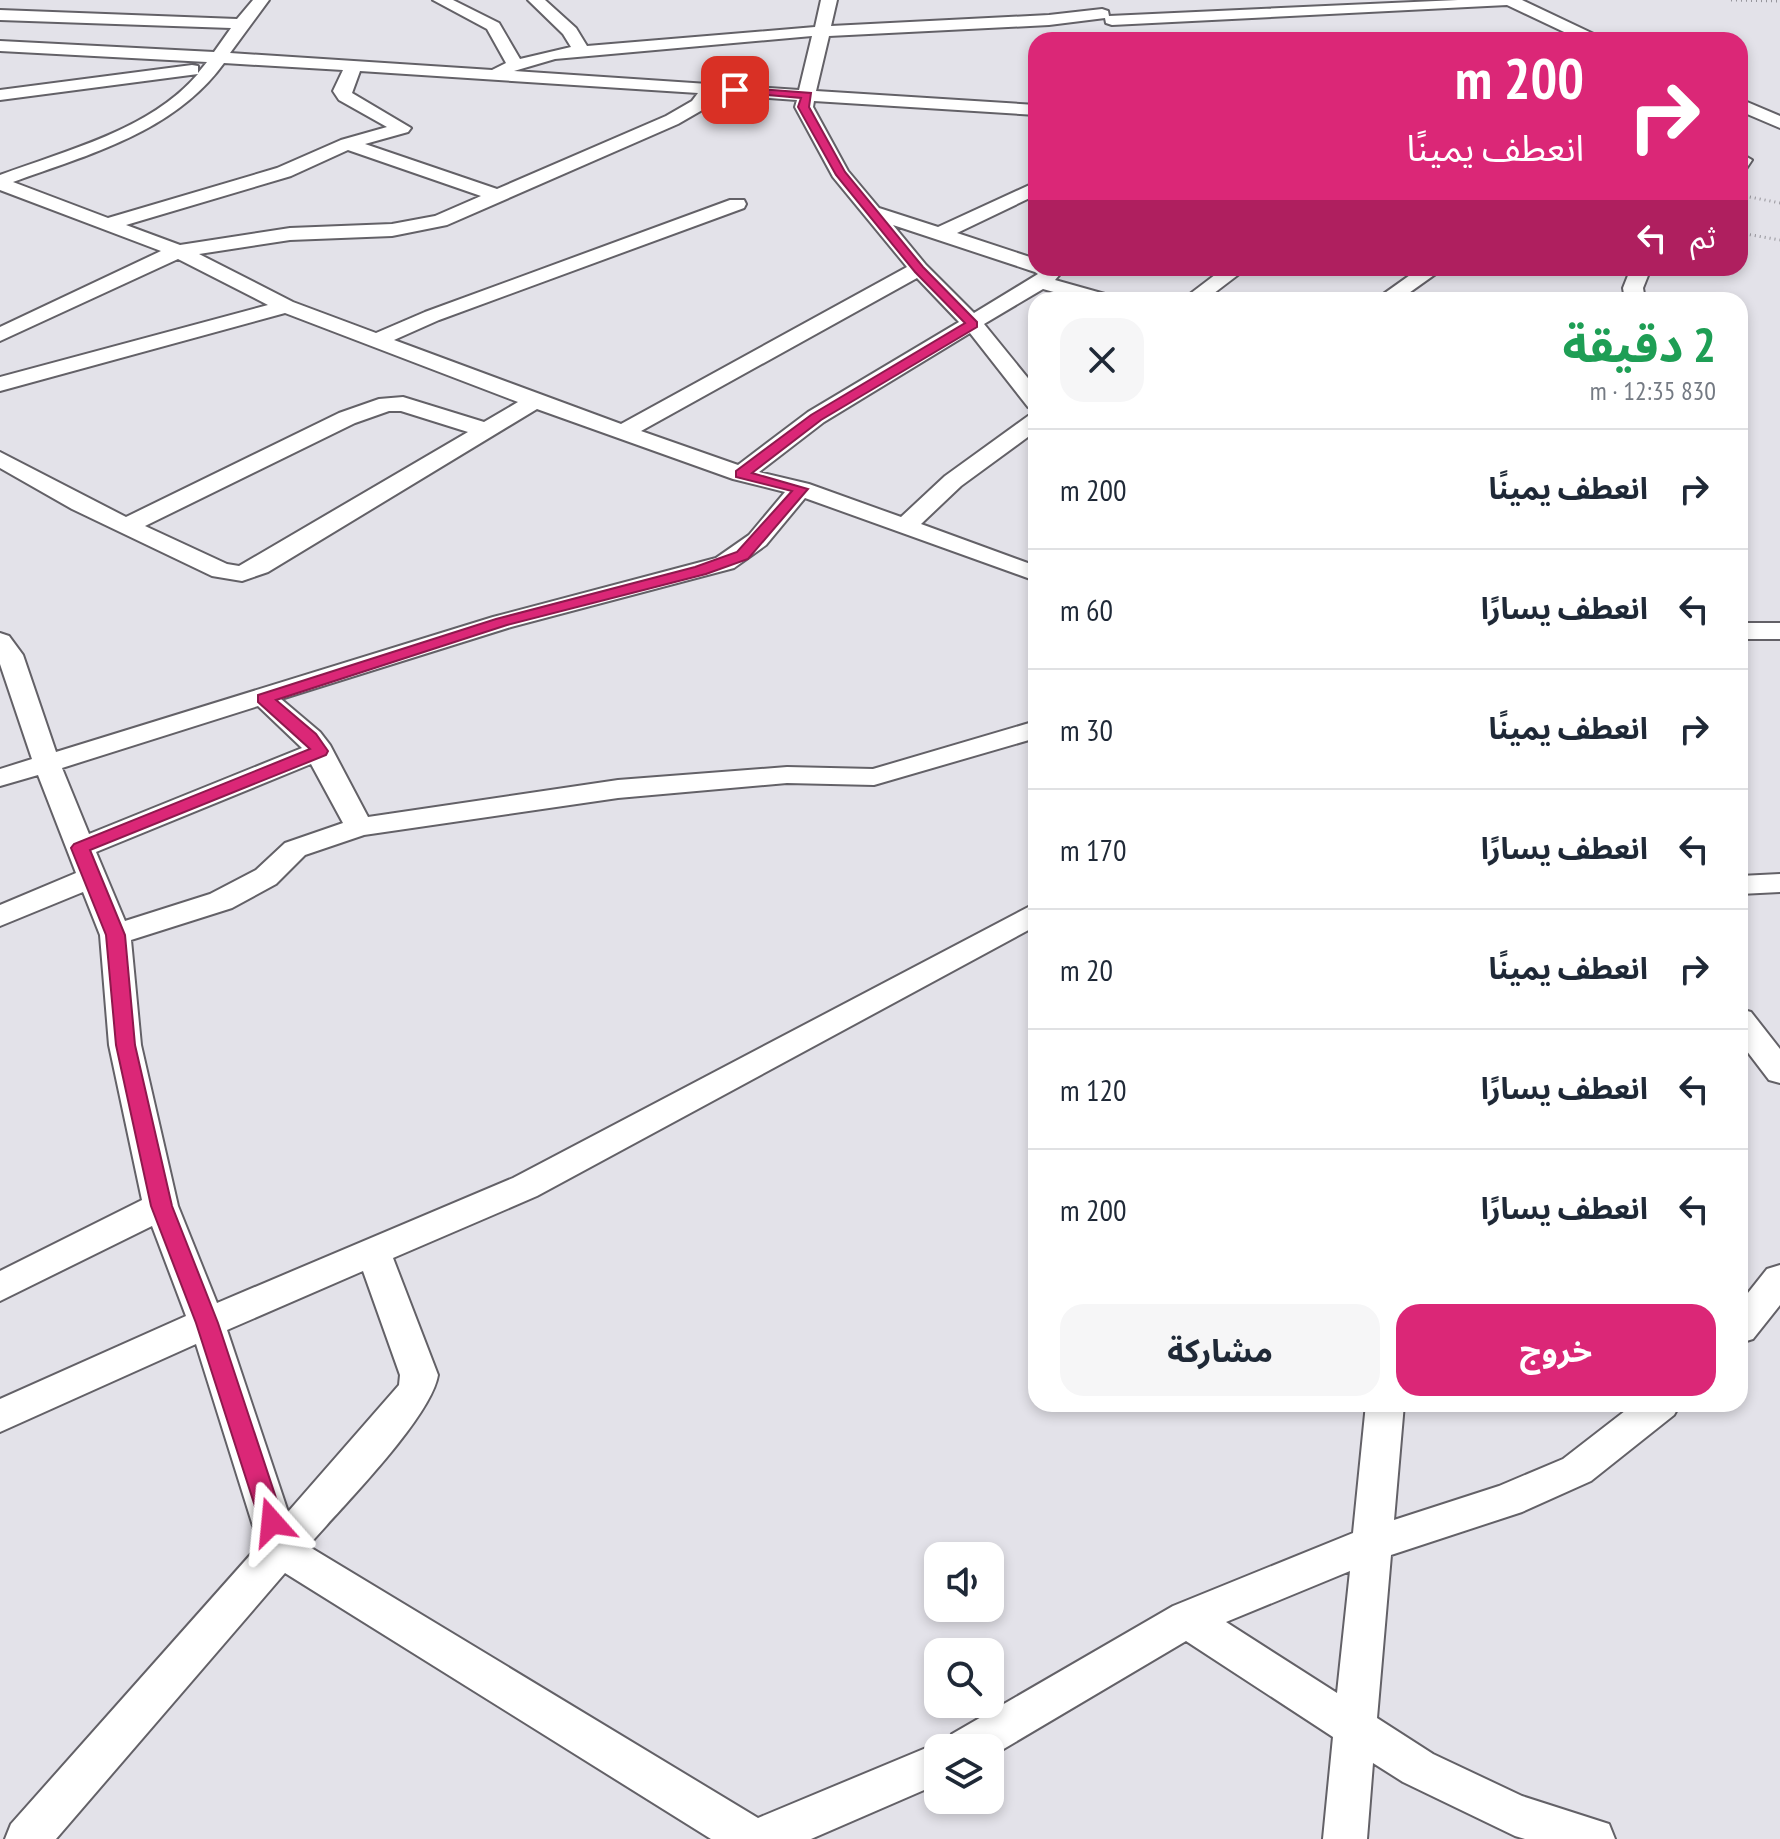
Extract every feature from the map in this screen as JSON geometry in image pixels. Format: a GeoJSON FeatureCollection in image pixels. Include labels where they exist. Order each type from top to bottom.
{"type":"FeatureCollection","features":[{"type":"Feature","properties":{"kind":"street"},"geometry":{"type":"LineString","coordinates":[[0,94],[111,0]]}},
{"type":"Feature","properties":{"kind":"street"},"geometry":{"type":"LineString","coordinates":[[0,183],[113,137],[168,109],[191,91],[258,2],[275,0]]}},
{"type":"Feature","properties":{"kind":"street"},"geometry":{"type":"LineString","coordinates":[[441,0],[493,26],[515,64]]}},
{"type":"Feature","properties":{"kind":"street"},"geometry":{"type":"LineString","coordinates":[[536,0],[570,31],[582,51]]}},
{"type":"Feature","properties":{"kind":"street"},"geometry":{"type":"LineString","coordinates":[[829,0],[804,107],[818,136],[840,173],[919,269],[973,324],[1028,392]]}},
{"type":"Feature","properties":{"kind":"street"},"geometry":{"type":"LineString","coordinates":[[1080,0],[1133,32]]}},
{"type":"Feature","properties":{"kind":"street"},"geometry":{"type":"LineString","coordinates":[[486,75],[553,54],[822,30],[1441,6],[1510,0],[1577,32]]}},
{"type":"Feature","properties":{"kind":"street"},"geometry":{"type":"LineString","coordinates":[[0,15],[241,24]]}},
{"type":"Feature","properties":{"kind":"street"},"geometry":{"type":"LineString","coordinates":[[0,46],[213,63],[354,66],[1028,109]]}},
{"type":"Feature","properties":{"kind":"street"},"geometry":{"type":"LineString","coordinates":[[0,94],[213,63]]}},
{"type":"Feature","properties":{"kind":"street"},"geometry":{"type":"LineString","coordinates":[[108,224],[284,172],[347,144],[402,128],[345,96],[342,91],[354,66]]}},
{"type":"Feature","properties":{"kind":"street"},"geometry":{"type":"LineString","coordinates":[[0,335],[178,251],[290,234],[392,230],[440,221],[688,112],[711,89]]}},
{"type":"Feature","properties":{"kind":"street"},"geometry":{"type":"LineString","coordinates":[[1748,108],[1780,123]]}},
{"type":"Feature","properties":{"kind":"street"},"geometry":{"type":"LineString","coordinates":[[1760,113],[1780,109]]}},
{"type":"Feature","properties":{"kind":"street"},"geometry":{"type":"LineString","coordinates":[[347,144],[499,196]]}},
{"type":"Feature","properties":{"kind":"street"},"geometry":{"type":"LineString","coordinates":[[0,183],[178,251],[286,306],[535,401],[741,474],[801,489],[1028,572]]}},
{"type":"Feature","properties":{"kind":"street"},"geometry":{"type":"LineString","coordinates":[[942,233],[1028,192]]}},
{"type":"Feature","properties":{"kind":"street"},"geometry":{"type":"LineString","coordinates":[[377,340],[432,316],[737,204]]}},
{"type":"Feature","properties":{"kind":"street"},"geometry":{"type":"LineString","coordinates":[[872,212],[1028,264]]}},
{"type":"Feature","properties":{"kind":"street"},"geometry":{"type":"LineString","coordinates":[[624,431],[919,269]]}},
{"type":"Feature","properties":{"kind":"street"},"geometry":{"type":"LineString","coordinates":[[741,474],[816,417],[973,324],[1039,276]]}},
{"type":"Feature","properties":{"kind":"street"},"geometry":{"type":"LineString","coordinates":[[1056,276],[1089,292]]}},
{"type":"Feature","properties":{"kind":"street"},"geometry":{"type":"LineString","coordinates":[[1203,292],[1226,276]]}},
{"type":"Feature","properties":{"kind":"street"},"geometry":{"type":"LineString","coordinates":[[1397,292],[1422,276]]}},
{"type":"Feature","properties":{"kind":"street"},"geometry":{"type":"LineString","coordinates":[[0,384],[286,306]]}},
{"type":"Feature","properties":{"kind":"street"},"geometry":{"type":"LineString","coordinates":[[0,459],[126,526],[221,571],[250,573],[535,401]]}},
{"type":"Feature","properties":{"kind":"street"},"geometry":{"type":"LineString","coordinates":[[126,526],[347,418],[387,404],[403,404],[485,430]]}},
{"type":"Feature","properties":{"kind":"street"},"geometry":{"type":"LineString","coordinates":[[905,527],[953,481],[1028,427]]}},
{"type":"Feature","properties":{"kind":"street"},"geometry":{"type":"LineString","coordinates":[[0,778],[502,622],[725,563],[743,555],[755,545],[801,489]]}},
{"type":"Feature","properties":{"kind":"street"},"geometry":{"type":"LineString","coordinates":[[1012,567],[1028,554]]}},
{"type":"Feature","properties":{"kind":"street"},"geometry":{"type":"LineString","coordinates":[[1748,631],[1780,631]]}},
{"type":"Feature","properties":{"kind":"street"},"geometry":{"type":"LineString","coordinates":[[0,641],[10,655],[9,682],[47,764],[115,935],[125,1045],[161,1206],[207,1323],[281,1550],[751,1839]]}},
{"type":"Feature","properties":{"kind":"street"},"geometry":{"type":"LineString","coordinates":[[264,698],[310,738],[320,751],[360,827]]}},
{"type":"Feature","properties":{"kind":"street"},"geometry":{"type":"LineString","coordinates":[[115,935],[221,901],[266,877],[295,849],[360,827],[618,789],[787,775],[874,777],[1028,731]]}},
{"type":"Feature","properties":{"kind":"street"},"geometry":{"type":"LineString","coordinates":[[80,848],[320,751]]}},
{"type":"Feature","properties":{"kind":"street"},"geometry":{"type":"LineString","coordinates":[[0,916],[92,877]]}},
{"type":"Feature","properties":{"kind":"street"},"geometry":{"type":"LineString","coordinates":[[1748,885],[1780,883]]}},
{"type":"Feature","properties":{"kind":"street"},"geometry":{"type":"LineString","coordinates":[[0,1416],[207,1323],[525,1187],[1028,917]]}},
{"type":"Feature","properties":{"kind":"street"},"geometry":{"type":"LineString","coordinates":[[1748,1030],[1780,1072]]}},
{"type":"Feature","properties":{"kind":"street"},"geometry":{"type":"LineString","coordinates":[[0,1287],[161,1206]]}},
{"type":"Feature","properties":{"kind":"street"},"geometry":{"type":"LineString","coordinates":[[27,1839],[405,1407],[417,1387],[419,1375],[373,1252]]}},
{"type":"Feature","properties":{"kind":"street"},"geometry":{"type":"LineString","coordinates":[[1748,1319],[1780,1279]]}},
{"type":"Feature","properties":{"kind":"street"},"geometry":{"type":"LineString","coordinates":[[1345,1839],[1358,1726],[1384,1412]]}},
{"type":"Feature","properties":{"kind":"street"},"geometry":{"type":"LineString","coordinates":[[991,1734],[1187,1619],[1371,1544],[1508,1500],[1577,1470],[1651,1412]]}},
{"type":"Feature","properties":{"kind":"street"},"geometry":{"type":"LineString","coordinates":[[1187,1619],[1358,1726],[1418,1768],[1515,1815],[1593,1839]]}},
{"type":"Feature","properties":{"kind":"street"},"geometry":{"type":"LineString","coordinates":[[760,1839],[924,1769]]}},
{"type":"Feature","properties":{"kind":"path"},"geometry":{"type":"LineString","coordinates":[[1731,0],[1780,1]]}},
{"type":"Feature","properties":{"kind":"path"},"geometry":{"type":"LineString","coordinates":[[1748,197],[1780,203]]}},
{"type":"Feature","properties":{"kind":"path"},"geometry":{"type":"LineString","coordinates":[[1748,234],[1780,240]]}},
{"type":"Feature","properties":{"kind":"route"},"geometry":{"type":"LineString","coordinates":[[272,1522],[207,1323],[161,1206],[125,1045],[115,935],[80,848],[320,751],[310,738],[264,698],[502,622],[700,570],[743,555],[755,545],[801,489],[741,474],[816,417],[973,324],[919,269],[840,173],[804,107],[808,95],[735,90]]}}]}
